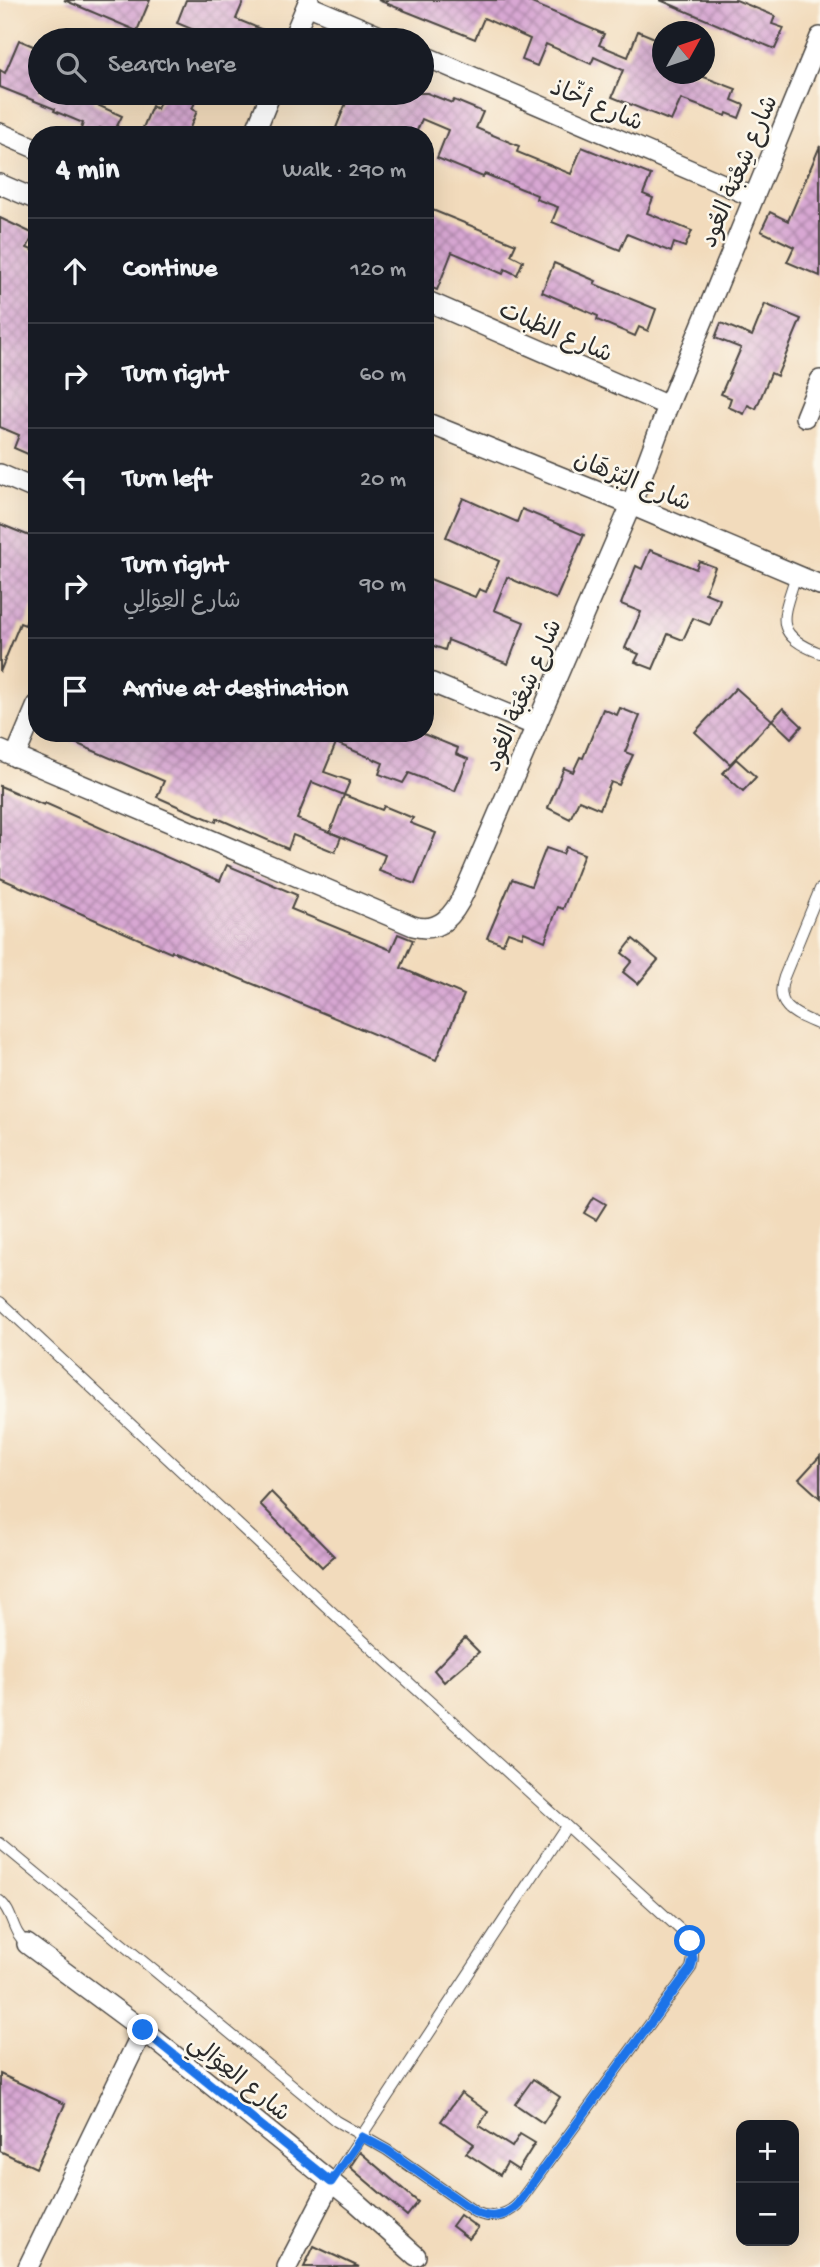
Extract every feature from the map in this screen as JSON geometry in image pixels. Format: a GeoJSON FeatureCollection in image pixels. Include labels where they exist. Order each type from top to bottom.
{"type":"FeatureCollection","features":[{"type":"Feature","properties":{"kind":"street"},"geometry":{"type":"LineString","coordinates":[[297,28],[308,2],[363,28]]}},
{"type":"Feature","properties":{"kind":"street","name":"شارع شِعْبَة العُود"},"geometry":{"type":"LineString","coordinates":[[7,753],[413,926],[428,928],[443,923],[460,902],[631,505],[668,406],[820,37]]}},
{"type":"Feature","properties":{"kind":"street","name":"شارع أخّاذ"},"geometry":{"type":"LineString","coordinates":[[434,60],[753,197]]}},
{"type":"Feature","properties":{"kind":"street"},"geometry":{"type":"LineString","coordinates":[[258,126],[266,105]]}},
{"type":"Feature","properties":{"kind":"street"},"geometry":{"type":"LineString","coordinates":[[0,133],[28,145]]}},
{"type":"Feature","properties":{"kind":"street"},"geometry":{"type":"LineString","coordinates":[[0,184],[28,196]]}},
{"type":"Feature","properties":{"kind":"street","name":"شارع الظبات"},"geometry":{"type":"LineString","coordinates":[[434,304],[668,406]]}},
{"type":"Feature","properties":{"kind":"street"},"geometry":{"type":"LineString","coordinates":[[805,416],[820,380]]}},
{"type":"Feature","properties":{"kind":"street","name":"شارع البُرْهَان"},"geometry":{"type":"LineString","coordinates":[[434,426],[820,585]]}},
{"type":"Feature","properties":{"kind":"street"},"geometry":{"type":"LineString","coordinates":[[0,474],[28,486]]}},
{"type":"Feature","properties":{"kind":"street"},"geometry":{"type":"LineString","coordinates":[[434,684],[536,726]]}},
{"type":"Feature","properties":{"kind":"street"},"geometry":{"type":"LineString","coordinates":[[7,753],[28,719]]}},
{"type":"Feature","properties":{"kind":"street","name":"شارع العِوَالِي"},"geometry":{"type":"LineString","coordinates":[[27,1944],[143,2030],[331,2182],[416,2256]]}},
{"type":"Feature","properties":{"kind":"street"},"geometry":{"type":"LineString","coordinates":[[28,2267],[143,2030]]}},
{"type":"Feature","properties":{"kind":"street"},"geometry":{"type":"LineString","coordinates":[[287,2267],[331,2182]]}},
{"type":"Feature","properties":{"kind":"lane"},"geometry":{"type":"LineString","coordinates":[[796,575],[785,608],[785,629],[801,646],[820,653]]}},
{"type":"Feature","properties":{"kind":"lane"},"geometry":{"type":"LineString","coordinates":[[820,889],[784,977],[781,992],[783,1000],[793,1012],[820,1025]]}},
{"type":"Feature","properties":{"kind":"lane"},"geometry":{"type":"LineString","coordinates":[[0,1302],[347,1626],[685,1934],[693,1950],[691,1968],[517,2205],[505,2214],[489,2217],[475,2212],[387,2150],[336,2121],[0,1843]]}},
{"type":"Feature","properties":{"kind":"lane"},"geometry":{"type":"LineString","coordinates":[[331,2182],[566,1826]]}},
{"type":"Feature","properties":{"kind":"lane"},"geometry":{"type":"LineString","coordinates":[[0,1900],[10,1914],[17,1934],[27,1944]]}},
{"type":"Feature","properties":{"kind":"building"},"geometry":{"type":"Polygon","coordinates":[[[64,0],[150,0],[138,28],[130,28],[64,0]]]}},
{"type":"Feature","properties":{"kind":"building"},"geometry":{"type":"Polygon","coordinates":[[[186,0],[244,0],[236,19],[258,28],[189,28],[177,23],[186,0]]]}},
{"type":"Feature","properties":{"kind":"building"},"geometry":{"type":"Polygon","coordinates":[[[378,0],[525,0],[604,34],[599,45],[628,57],[638,31],[652,37],[652,84],[715,84],[715,81],[736,89],[732,100],[744,105],[739,118],[727,113],[726,116],[681,99],[671,121],[612,97],[623,70],[594,57],[591,64],[546,44],[537,66],[522,60],[530,39],[484,18],[475,39],[378,0]]]}},
{"type":"Feature","properties":{"kind":"building"},"geometry":{"type":"Polygon","coordinates":[[[660,0],[736,0],[775,16],[772,24],[784,28],[775,49],[715,23],[715,21],[660,0]]]}},
{"type":"Feature","properties":{"kind":"building"},"geometry":{"type":"Polygon","coordinates":[[[19,40],[28,44],[28,98],[0,87],[0,70],[5,73],[19,40]]]}},
{"type":"Feature","properties":{"kind":"building"},"geometry":{"type":"Polygon","coordinates":[[[434,96],[452,103],[454,100],[483,112],[476,128],[519,146],[517,152],[571,174],[582,147],[651,175],[643,194],[653,198],[647,213],[692,231],[685,247],[674,243],[671,252],[627,234],[620,250],[552,222],[558,207],[536,199],[537,195],[437,158],[448,130],[422,119],[419,126],[337,126],[345,105],[434,105],[434,96]]]}},
{"type":"Feature","properties":{"kind":"building"},"geometry":{"type":"Polygon","coordinates":[[[45,105],[97,105],[122,116],[117,126],[82,126],[83,123],[54,111],[55,109],[45,105]]]}},
{"type":"Feature","properties":{"kind":"building"},"geometry":{"type":"Polygon","coordinates":[[[159,105],[194,105],[192,109],[197,111],[191,126],[144,126],[152,106],[157,109],[159,105]]]}},
{"type":"Feature","properties":{"kind":"building"},"geometry":{"type":"Polygon","coordinates":[[[820,146],[820,276],[787,262],[794,247],[761,231],[770,212],[788,221],[820,146]]]}},
{"type":"Feature","properties":{"kind":"building"},"geometry":{"type":"Polygon","coordinates":[[[434,211],[516,244],[511,255],[523,261],[517,275],[505,269],[503,274],[452,252],[437,290],[434,289],[434,211]]]}},
{"type":"Feature","properties":{"kind":"building"},"geometry":{"type":"Polygon","coordinates":[[[0,218],[28,231],[28,454],[14,448],[19,435],[0,427],[0,218]]]}},
{"type":"Feature","properties":{"kind":"building"},"geometry":{"type":"Polygon","coordinates":[[[554,263],[596,281],[594,284],[656,309],[648,331],[639,327],[635,336],[597,320],[598,316],[542,292],[554,263]]]}},
{"type":"Feature","properties":{"kind":"building"},"geometry":{"type":"Polygon","coordinates":[[[765,304],[801,319],[777,376],[771,373],[756,409],[748,405],[744,414],[728,407],[731,398],[721,394],[741,348],[715,338],[721,323],[752,336],[765,304]]]}},
{"type":"Feature","properties":{"kind":"building"},"geometry":{"type":"Polygon","coordinates":[[[463,498],[517,522],[522,509],[584,535],[556,599],[507,577],[494,610],[524,622],[508,664],[448,640],[445,650],[434,646],[434,581],[475,597],[479,589],[486,592],[499,561],[446,537],[463,498]]]}},
{"type":"Feature","properties":{"kind":"building"},"geometry":{"type":"Polygon","coordinates":[[[0,524],[28,535],[28,618],[25,625],[20,623],[0,672],[0,524]]]}},
{"type":"Feature","properties":{"kind":"building"},"geometry":{"type":"Polygon","coordinates":[[[650,550],[696,569],[699,561],[715,567],[705,593],[720,599],[710,625],[693,618],[683,640],[668,634],[653,669],[635,662],[639,654],[625,648],[641,612],[621,604],[636,566],[642,569],[650,550]]]}},
{"type":"Feature","properties":{"kind":"building"},"geometry":{"type":"Polygon","coordinates":[[[736,688],[772,720],[730,764],[695,732],[736,688]]]}},
{"type":"Feature","properties":{"kind":"building"},"geometry":{"type":"Polygon","coordinates":[[[620,708],[640,716],[625,752],[633,755],[619,785],[611,782],[600,809],[579,800],[570,819],[548,808],[564,768],[573,772],[580,757],[583,758],[603,709],[617,715],[620,708]]]}},
{"type":"Feature","properties":{"kind":"building"},"geometry":{"type":"Polygon","coordinates":[[[783,708],[802,726],[791,738],[772,720],[783,708]]]}},
{"type":"Feature","properties":{"kind":"building"},"geometry":{"type":"Polygon","coordinates":[[[434,738],[458,748],[456,754],[468,759],[455,791],[409,773],[403,783],[379,774],[383,763],[336,743],[324,772],[350,781],[344,795],[312,782],[297,819],[341,837],[335,852],[293,835],[288,849],[217,818],[216,822],[184,809],[157,797],[164,781],[73,742],[434,742],[434,738]]]}},
{"type":"Feature","properties":{"kind":"building"},"geometry":{"type":"Polygon","coordinates":[[[736,759],[756,777],[743,791],[723,773],[736,759]]]}},
{"type":"Feature","properties":{"kind":"building"},"geometry":{"type":"Polygon","coordinates":[[[0,786],[44,805],[45,803],[220,881],[227,865],[297,895],[291,909],[391,950],[398,934],[413,940],[401,968],[464,995],[436,1060],[172,951],[171,953],[0,878],[0,786]]]}},
{"type":"Feature","properties":{"kind":"building"},"geometry":{"type":"Polygon","coordinates":[[[344,795],[382,810],[384,806],[413,818],[410,823],[436,833],[415,884],[379,871],[385,855],[330,832],[344,795]]]}},
{"type":"Feature","properties":{"kind":"building"},"geometry":{"type":"Polygon","coordinates":[[[566,847],[584,854],[563,909],[558,907],[545,941],[524,932],[522,937],[508,932],[503,944],[487,938],[512,879],[531,886],[546,848],[563,854],[566,847]]]}},
{"type":"Feature","properties":{"kind":"building"},"geometry":{"type":"Polygon","coordinates":[[[633,939],[658,960],[638,984],[623,972],[632,961],[622,953],[633,939]]]}},
{"type":"Feature","properties":{"kind":"building"},"geometry":{"type":"Polygon","coordinates":[[[594,1197],[606,1204],[596,1220],[584,1213],[594,1197]]]}},
{"type":"Feature","properties":{"kind":"building"},"geometry":{"type":"Polygon","coordinates":[[[820,1456],[820,1498],[799,1479],[820,1456]]]}},
{"type":"Feature","properties":{"kind":"building"},"geometry":{"type":"Polygon","coordinates":[[[271,1492],[334,1556],[322,1567],[260,1504],[271,1492]]]}},
{"type":"Feature","properties":{"kind":"building"},"geometry":{"type":"Polygon","coordinates":[[[465,1638],[479,1652],[444,1682],[434,1670],[465,1638]]]}},
{"type":"Feature","properties":{"kind":"building"},"geometry":{"type":"Polygon","coordinates":[[[0,2074],[65,2104],[36,2168],[0,2151],[0,2074]]]}},
{"type":"Feature","properties":{"kind":"building"},"geometry":{"type":"Polygon","coordinates":[[[533,2079],[560,2097],[543,2123],[515,2104],[533,2079]]]}},
{"type":"Feature","properties":{"kind":"building"},"geometry":{"type":"Polygon","coordinates":[[[461,2093],[488,2112],[479,2126],[512,2147],[520,2134],[535,2143],[518,2170],[507,2163],[500,2175],[466,2153],[474,2144],[441,2121],[461,2093]]]}},
{"type":"Feature","properties":{"kind":"building"},"geometry":{"type":"Polygon","coordinates":[[[360,2152],[418,2202],[407,2216],[350,2167],[360,2152]]]}},
{"type":"Feature","properties":{"kind":"building"},"geometry":{"type":"Polygon","coordinates":[[[460,2215],[478,2228],[469,2239],[452,2226],[460,2215]]]}},
{"type":"Feature","properties":{"kind":"building"},"geometry":{"type":"Polygon","coordinates":[[[314,2246],[359,2267],[304,2267],[314,2246]]]}},
{"type":"Feature","properties":{"kind":"route"},"geometry":{"type":"LineString","coordinates":[[143,2030],[331,2182],[362,2137],[387,2150],[475,2212],[497,2217],[517,2205],[691,1968],[693,1950],[690,1941]]}}]}
